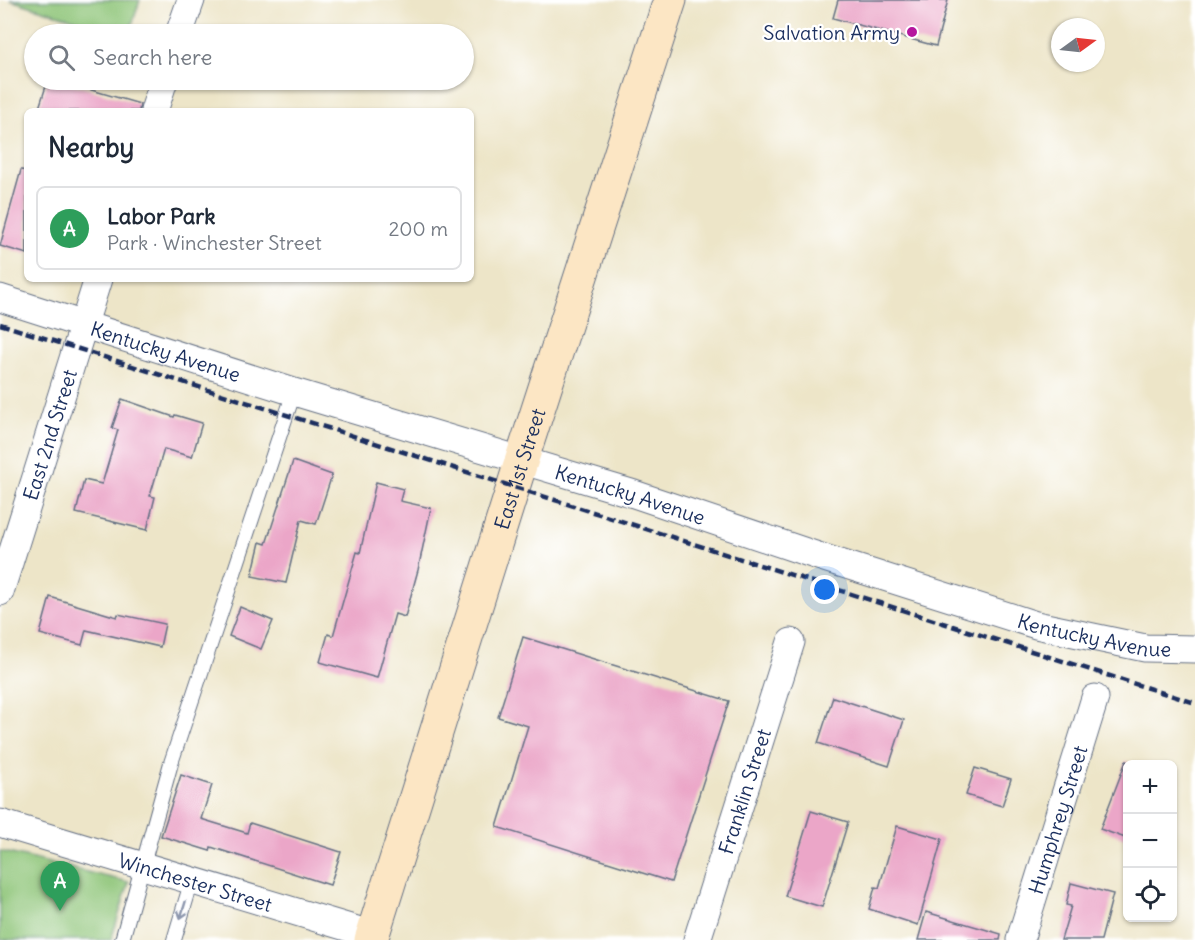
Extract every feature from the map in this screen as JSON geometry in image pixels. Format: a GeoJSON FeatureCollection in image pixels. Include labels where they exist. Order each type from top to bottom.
{"type":"FeatureCollection","features":[{"type":"Feature","properties":{"kind":"street"},"geometry":{"type":"LineString","coordinates":[[183,24],[191,0]]}},
{"type":"Feature","properties":{"kind":"street","name":"East 1st Street"},"geometry":{"type":"LineString","coordinates":[[378,938],[522,459],[670,0]]}},
{"type":"Feature","properties":{"kind":"street"},"geometry":{"type":"LineString","coordinates":[[155,108],[161,90]]}},
{"type":"Feature","properties":{"kind":"street","name":"East 2nd Street"},"geometry":{"type":"LineString","coordinates":[[0,592],[5,560],[97,282]]}},
{"type":"Feature","properties":{"kind":"street","name":"Kentucky Avenue"},"geometry":{"type":"LineString","coordinates":[[0,298],[294,392],[522,459],[1036,625],[1145,648],[1195,649]]}},
{"type":"Feature","properties":{"kind":"street","name":"Franklin Street"},"geometry":{"type":"LineString","coordinates":[[697,940],[791,642]]}},
{"type":"Feature","properties":{"kind":"street","name":"Humphrey Street"},"geometry":{"type":"LineString","coordinates":[[1020,940],[1095,698]]}},
{"type":"Feature","properties":{"kind":"street","name":"Winchester Street"},"geometry":{"type":"LineString","coordinates":[[0,823],[378,938]]}},
{"type":"Feature","properties":{"kind":"lane"},"geometry":{"type":"LineString","coordinates":[[122,940],[171,763],[294,392]]}},
{"type":"Feature","properties":{"kind":"lane"},"geometry":{"type":"LineString","coordinates":[[174,940],[192,880]]}},
{"type":"Feature","properties":{"kind":"green space"},"geometry":{"type":"Polygon","coordinates":[[[10,0],[140,0],[132,24],[90,24],[10,0]]]}},
{"type":"Feature","properties":{"kind":"green space"},"geometry":{"type":"Polygon","coordinates":[[[0,851],[129,882],[111,940],[0,940],[0,851]]]}},
{"type":"Feature","properties":{"kind":"building","name":"Salvation Army"},"geometry":{"type":"Polygon","coordinates":[[[838,0],[948,0],[936,46],[833,18],[838,0]]]}},
{"type":"Feature","properties":{"kind":"building"},"geometry":{"type":"Polygon","coordinates":[[[45,90],[92,90],[140,104],[139,108],[39,108],[45,90]]]}},
{"type":"Feature","properties":{"kind":"building"},"geometry":{"type":"Polygon","coordinates":[[[21,170],[24,170],[24,253],[0,246],[21,170]]]}},
{"type":"Feature","properties":{"kind":"building"},"geometry":{"type":"Polygon","coordinates":[[[122,399],[174,417],[175,415],[202,423],[192,457],[164,449],[150,496],[155,497],[147,530],[76,513],[84,480],[102,484],[118,430],[112,428],[122,399]]]}},
{"type":"Feature","properties":{"kind":"building"},"geometry":{"type":"Polygon","coordinates":[[[293,461],[332,475],[316,524],[301,520],[286,583],[252,576],[260,542],[266,544],[293,461]]]}},
{"type":"Feature","properties":{"kind":"building"},"geometry":{"type":"Polygon","coordinates":[[[376,482],[403,489],[400,501],[431,508],[405,617],[395,614],[377,678],[320,662],[328,634],[333,636],[357,552],[360,553],[376,482]]]}},
{"type":"Feature","properties":{"kind":"building"},"geometry":{"type":"Polygon","coordinates":[[[50,597],[117,617],[118,614],[165,624],[160,647],[86,630],[82,645],[40,634],[50,597]]]}},
{"type":"Feature","properties":{"kind":"building"},"geometry":{"type":"Polygon","coordinates":[[[240,607],[273,621],[261,649],[229,636],[240,607]]]}},
{"type":"Feature","properties":{"kind":"building"},"geometry":{"type":"Polygon","coordinates":[[[523,637],[729,701],[671,882],[497,827],[528,726],[498,717],[523,637]]]}},
{"type":"Feature","properties":{"kind":"building"},"geometry":{"type":"Polygon","coordinates":[[[833,697],[904,720],[889,766],[818,743],[833,697]]]}},
{"type":"Feature","properties":{"kind":"building"},"geometry":{"type":"Polygon","coordinates":[[[975,768],[1011,779],[1002,806],[966,795],[975,768]]]}},
{"type":"Feature","properties":{"kind":"building"},"geometry":{"type":"Polygon","coordinates":[[[1123,769],[1123,837],[1100,829],[1123,769]]]}},
{"type":"Feature","properties":{"kind":"building"},"geometry":{"type":"Polygon","coordinates":[[[181,775],[212,785],[201,819],[247,833],[250,823],[341,852],[330,885],[211,847],[210,851],[161,836],[181,775]]]}},
{"type":"Feature","properties":{"kind":"building"},"geometry":{"type":"Polygon","coordinates":[[[811,811],[848,822],[822,907],[785,896],[811,811]]]}},
{"type":"Feature","properties":{"kind":"building"},"geometry":{"type":"Polygon","coordinates":[[[897,826],[942,839],[918,925],[869,909],[875,887],[879,888],[897,826]]]}},
{"type":"Feature","properties":{"kind":"building"},"geometry":{"type":"Polygon","coordinates":[[[1071,883],[1113,894],[1101,940],[1061,940],[1071,906],[1066,905],[1071,883]]]}},
{"type":"Feature","properties":{"kind":"building"},"geometry":{"type":"Polygon","coordinates":[[[926,912],[1001,934],[1000,940],[918,940],[926,912]]]}},
{"type":"Feature","properties":{"kind":"railway"},"geometry":{"type":"LineString","coordinates":[[0,324],[1195,703]]}},
{"type":"Feature","properties":{"kind":"place","name":"Salvation Army"},"geometry":{"type":"Point","coordinates":[912,32]}},
{"type":"Feature","properties":{"kind":"place","name":"Labor Park"},"geometry":{"type":"Point","coordinates":[60,911]}}]}
